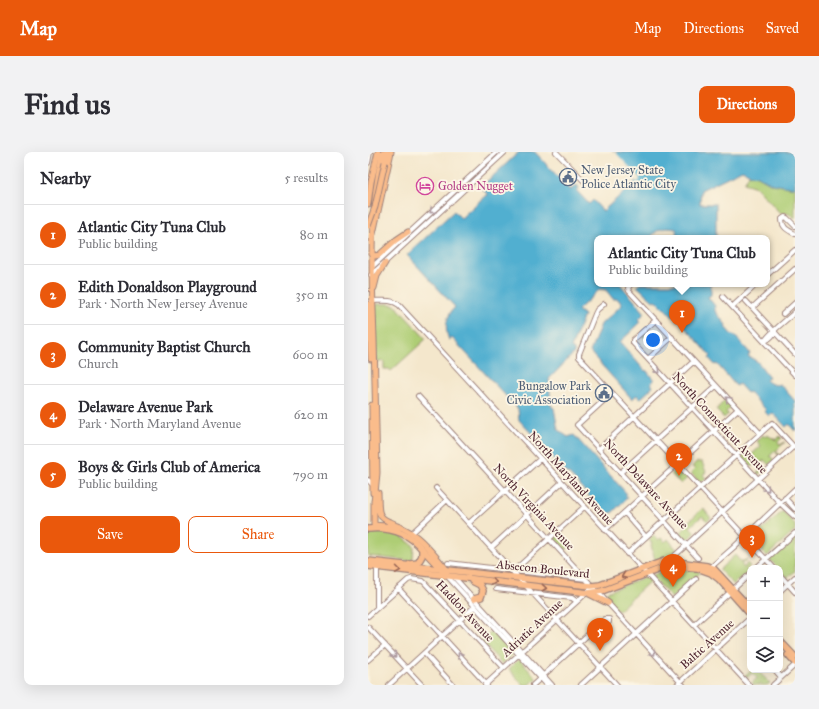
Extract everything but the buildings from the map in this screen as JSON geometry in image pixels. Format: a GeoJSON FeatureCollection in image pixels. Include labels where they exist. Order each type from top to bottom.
{"type":"FeatureCollection","features":[{"type":"Feature","properties":{"kind":"highway"},"geometry":{"type":"LineString","coordinates":[[370,525],[405,534],[422,549],[422,558],[418,562],[414,564],[400,564]]}},
{"type":"Feature","properties":{"kind":"highway","name":"Absecon Boulevard"},"geometry":{"type":"LineString","coordinates":[[368,561],[400,564],[445,572],[454,577],[586,592],[598,592],[663,568],[673,566],[709,569]]}},
{"type":"Feature","properties":{"kind":"highway","name":"Absecon Boulevard"},"geometry":{"type":"LineString","coordinates":[[368,566],[518,578],[593,586],[660,562],[668,561],[709,569]]}},
{"type":"Feature","properties":{"kind":"highway"},"geometry":{"type":"LineString","coordinates":[[709,569],[716,570],[747,610]]}},
{"type":"Feature","properties":{"kind":"highway"},"geometry":{"type":"LineString","coordinates":[[462,578],[477,583],[482,588],[482,596],[474,599]]}},
{"type":"Feature","properties":{"kind":"highway"},"geometry":{"type":"LineString","coordinates":[[732,591],[747,605]]}},
{"type":"Feature","properties":{"kind":"highway"},"geometry":{"type":"LineString","coordinates":[[586,592],[608,603]]}},
{"type":"Feature","properties":{"kind":"highway"},"geometry":{"type":"LineString","coordinates":[[783,644],[795,657]]}},
{"type":"Feature","properties":{"kind":"highway"},"geometry":{"type":"LineString","coordinates":[[783,650],[795,664]]}},
{"type":"Feature","properties":{"kind":"main road"},"geometry":{"type":"LineString","coordinates":[[368,204],[369,194],[383,153]]}},
{"type":"Feature","properties":{"kind":"main road"},"geometry":{"type":"LineString","coordinates":[[368,226],[377,201],[383,153]]}},
{"type":"Feature","properties":{"kind":"main road"},"geometry":{"type":"LineString","coordinates":[[371,241],[378,217],[383,153]]}},
{"type":"Feature","properties":{"kind":"main road"},"geometry":{"type":"LineString","coordinates":[[383,153],[373,198],[370,268],[375,472],[374,503],[370,525],[387,523],[400,526]]}},
{"type":"Feature","properties":{"kind":"main road"},"geometry":{"type":"LineString","coordinates":[[371,254],[375,256],[379,255],[408,232]]}},
{"type":"Feature","properties":{"kind":"main road"},"geometry":{"type":"LineString","coordinates":[[371,301],[376,278],[384,263]]}},
{"type":"Feature","properties":{"kind":"main road"},"geometry":{"type":"LineString","coordinates":[[368,476],[375,472]]}},
{"type":"Feature","properties":{"kind":"main road"},"geometry":{"type":"LineString","coordinates":[[374,503],[371,486],[375,472]]}},
{"type":"Feature","properties":{"kind":"main road"},"geometry":{"type":"LineString","coordinates":[[375,472],[380,516],[384,521],[400,526],[412,533],[445,572]]}},
{"type":"Feature","properties":{"kind":"main road"},"geometry":{"type":"LineString","coordinates":[[422,549],[445,572]]}},
{"type":"Feature","properties":{"kind":"street"},"geometry":{"type":"LineString","coordinates":[[368,163],[370,152]]}},
{"type":"Feature","properties":{"kind":"street"},"geometry":{"type":"LineString","coordinates":[[370,268],[497,152]]}},
{"type":"Feature","properties":{"kind":"street"},"geometry":{"type":"LineString","coordinates":[[370,277],[505,152]]}},
{"type":"Feature","properties":{"kind":"street"},"geometry":{"type":"LineString","coordinates":[[556,152],[583,180]]}},
{"type":"Feature","properties":{"kind":"street"},"geometry":{"type":"LineString","coordinates":[[795,226],[785,217],[782,220],[782,224],[786,229],[795,234]]}},
{"type":"Feature","properties":{"kind":"street"},"geometry":{"type":"LineString","coordinates":[[770,272],[795,250]]}},
{"type":"Feature","properties":{"kind":"street"},"geometry":{"type":"LineString","coordinates":[[752,307],[795,269]]}},
{"type":"Feature","properties":{"kind":"street"},"geometry":{"type":"LineString","coordinates":[[629,287],[629,291],[760,433]]}},
{"type":"Feature","properties":{"kind":"street"},"geometry":{"type":"LineString","coordinates":[[732,306],[754,287]]}},
{"type":"Feature","properties":{"kind":"street"},"geometry":{"type":"LineString","coordinates":[[723,297],[795,375]]}},
{"type":"Feature","properties":{"kind":"street"},"geometry":{"type":"LineString","coordinates":[[746,300],[795,354]]}},
{"type":"Feature","properties":{"kind":"street","name":"North Maryland Avenue"},"geometry":{"type":"LineString","coordinates":[[371,301],[391,301],[399,305],[561,483],[749,685]]}},
{"type":"Feature","properties":{"kind":"street"},"geometry":{"type":"LineString","coordinates":[[604,304],[596,312],[579,356],[771,565]]}},
{"type":"Feature","properties":{"kind":"street"},"geometry":{"type":"LineString","coordinates":[[783,314],[794,305]]}},
{"type":"Feature","properties":{"kind":"street"},"geometry":{"type":"LineString","coordinates":[[765,341],[766,337],[794,314]]}},
{"type":"Feature","properties":{"kind":"street","name":"North Connecticut Avenue"},"geometry":{"type":"LineString","coordinates":[[656,320],[632,342],[780,503],[795,517]]}},
{"type":"Feature","properties":{"kind":"street"},"geometry":{"type":"LineString","coordinates":[[648,359],[672,337]]}},
{"type":"Feature","properties":{"kind":"street"},"geometry":{"type":"LineString","coordinates":[[599,449],[694,362]]}},
{"type":"Feature","properties":{"kind":"street"},"geometry":{"type":"LineString","coordinates":[[620,473],[716,386]]}},
{"type":"Feature","properties":{"kind":"street","name":"North Delaware Avenue"},"geometry":{"type":"LineString","coordinates":[[612,393],[577,425],[698,558]]}},
{"type":"Feature","properties":{"kind":"street","name":"North Virginia Avenue"},"geometry":{"type":"LineString","coordinates":[[418,396],[587,579],[680,684]]}},
{"type":"Feature","properties":{"kind":"street"},"geometry":{"type":"LineString","coordinates":[[605,530],[738,409]]}},
{"type":"Feature","properties":{"kind":"street"},"geometry":{"type":"LineString","coordinates":[[627,554],[772,422],[794,447],[668,561]]}},
{"type":"Feature","properties":{"kind":"street"},"geometry":{"type":"LineString","coordinates":[[469,524],[540,459]]}},
{"type":"Feature","properties":{"kind":"street"},"geometry":{"type":"LineString","coordinates":[[368,480],[371,486]]}},
{"type":"Feature","properties":{"kind":"street"},"geometry":{"type":"LineString","coordinates":[[492,547],[561,483]]}},
{"type":"Feature","properties":{"kind":"street"},"geometry":{"type":"LineString","coordinates":[[436,488],[492,547],[513,570],[518,578],[617,685]]}},
{"type":"Feature","properties":{"kind":"street"},"geometry":{"type":"LineString","coordinates":[[709,569],[795,489]]}},
{"type":"Feature","properties":{"kind":"street"},"geometry":{"type":"LineString","coordinates":[[785,498],[795,509]]}},
{"type":"Feature","properties":{"kind":"street"},"geometry":{"type":"LineString","coordinates":[[412,533],[447,500]]}},
{"type":"Feature","properties":{"kind":"street"},"geometry":{"type":"LineString","coordinates":[[513,570],[518,568],[584,507]]}},
{"type":"Feature","properties":{"kind":"street"},"geometry":{"type":"LineString","coordinates":[[625,513],[646,537]]}},
{"type":"Feature","properties":{"kind":"street"},"geometry":{"type":"LineString","coordinates":[[759,565],[795,533]]}},
{"type":"Feature","properties":{"kind":"street","name":"Absecon Boulevard"},"geometry":{"type":"LineString","coordinates":[[448,563],[587,579]]}},
{"type":"Feature","properties":{"kind":"street"},"geometry":{"type":"LineString","coordinates":[[377,567],[377,608]]}},
{"type":"Feature","properties":{"kind":"street"},"geometry":{"type":"LineString","coordinates":[[445,572],[474,607],[520,653]]}},
{"type":"Feature","properties":{"kind":"street"},"geometry":{"type":"LineString","coordinates":[[454,577],[520,653],[542,677],[552,685]]}},
{"type":"Feature","properties":{"kind":"street"},"geometry":{"type":"LineString","coordinates":[[694,625],[747,577]]}},
{"type":"Feature","properties":{"kind":"street"},"geometry":{"type":"LineString","coordinates":[[783,587],[795,577]]}},
{"type":"Feature","properties":{"kind":"street","name":"Haddon Avenue"},"geometry":{"type":"LineString","coordinates":[[398,588],[407,580],[411,579],[425,582],[504,668]]}},
{"type":"Feature","properties":{"kind":"street"},"geometry":{"type":"LineString","coordinates":[[581,685],[696,579]]}},
{"type":"Feature","properties":{"kind":"street"},"geometry":{"type":"LineString","coordinates":[[783,579],[795,592]]}},
{"type":"Feature","properties":{"kind":"street","name":"Adriatic Avenue"},"geometry":{"type":"LineString","coordinates":[[486,685],[593,586]]}},
{"type":"Feature","properties":{"kind":"street"},"geometry":{"type":"LineString","coordinates":[[368,616],[398,588],[486,685]]}},
{"type":"Feature","properties":{"kind":"street","name":"Absecon Boulevard"},"geometry":{"type":"LineString","coordinates":[[496,589],[572,598],[576,601]]}},
{"type":"Feature","properties":{"kind":"street"},"geometry":{"type":"LineString","coordinates":[[389,685],[474,607]]}},
{"type":"Feature","properties":{"kind":"street","name":"Baltic Avenue"},"geometry":{"type":"LineString","coordinates":[[680,684],[747,621]]}},
{"type":"Feature","properties":{"kind":"street"},"geometry":{"type":"LineString","coordinates":[[368,627],[422,685]]}},
{"type":"Feature","properties":{"kind":"street"},"geometry":{"type":"LineString","coordinates":[[533,685],[595,628]]}},
{"type":"Feature","properties":{"kind":"street"},"geometry":{"type":"LineString","coordinates":[[368,660],[385,645]]}},
{"type":"Feature","properties":{"kind":"street"},"geometry":{"type":"LineString","coordinates":[[424,653],[453,685]]}},
{"type":"Feature","properties":{"kind":"street"},"geometry":{"type":"LineString","coordinates":[[772,685],[795,664]]}},
{"type":"Feature","properties":{"kind":"street"},"geometry":{"type":"LineString","coordinates":[[778,673],[781,677]]}},
{"type":"Feature","properties":{"kind":"street"},"geometry":{"type":"LineString","coordinates":[[542,677],[547,685]]}},
{"type":"Feature","properties":{"kind":"green space"},"geometry":{"type":"Polygon","coordinates":[[[749,174],[758,176],[772,184],[795,188],[795,219],[789,214],[781,214],[756,187],[744,183],[749,174]]]}},
{"type":"Feature","properties":{"kind":"green space"},"geometry":{"type":"Polygon","coordinates":[[[378,304],[395,305],[426,339],[391,371],[389,369],[384,369],[384,361],[376,361],[375,306],[378,304]]]}},
{"type":"Feature","properties":{"kind":"green space"},"geometry":{"type":"Polygon","coordinates":[[[649,330],[653,333],[650,336],[654,341],[658,338],[661,341],[654,348],[643,336],[649,330]]]}},
{"type":"Feature","properties":{"kind":"green space"},"geometry":{"type":"Polygon","coordinates":[[[726,399],[732,406],[726,412],[728,414],[724,418],[716,410],[726,399]]]}},
{"type":"Feature","properties":{"kind":"green space"},"geometry":{"type":"Polygon","coordinates":[[[763,435],[765,437],[767,435],[776,440],[780,436],[779,438],[782,438],[778,442],[780,445],[785,442],[776,451],[780,455],[779,456],[775,451],[770,456],[774,460],[769,465],[764,460],[761,463],[765,468],[758,475],[757,473],[762,468],[757,462],[751,467],[749,465],[750,463],[747,463],[741,456],[745,452],[753,460],[754,458],[751,455],[761,446],[757,441],[763,435]]]}},
{"type":"Feature","properties":{"kind":"green space"},"geometry":{"type":"Polygon","coordinates":[[[696,462],[702,462],[706,472],[703,475],[706,478],[700,483],[691,473],[695,469],[692,467],[696,462]]]}},
{"type":"Feature","properties":{"kind":"green space"},"geometry":{"type":"Polygon","coordinates":[[[678,468],[687,478],[681,484],[671,474],[678,468]]]}},
{"type":"Feature","properties":{"kind":"green space"},"geometry":{"type":"Polygon","coordinates":[[[703,508],[711,518],[707,521],[702,516],[690,527],[695,532],[687,540],[680,533],[686,527],[685,525],[703,508]]]}},
{"type":"Feature","properties":{"kind":"green space"},"geometry":{"type":"Polygon","coordinates":[[[783,511],[795,525],[795,531],[767,556],[752,539],[783,511]]]}},
{"type":"Feature","properties":{"kind":"green space"},"geometry":{"type":"Polygon","coordinates":[[[385,532],[401,536],[414,546],[413,558],[410,561],[368,556],[368,533],[385,532]]]}},
{"type":"Feature","properties":{"kind":"green space"},"geometry":{"type":"Polygon","coordinates":[[[559,534],[570,546],[565,550],[554,538],[559,534]]]}},
{"type":"Feature","properties":{"kind":"green space"},"geometry":{"type":"Polygon","coordinates":[[[653,535],[658,540],[661,538],[665,542],[668,539],[677,550],[666,559],[655,560],[651,545],[652,543],[649,540],[653,535]]]}},
{"type":"Feature","properties":{"kind":"green space"},"geometry":{"type":"Polygon","coordinates":[[[795,535],[795,571],[787,578],[783,573],[783,565],[775,565],[769,559],[795,535]]]}},
{"type":"Feature","properties":{"kind":"green space"},"geometry":{"type":"Polygon","coordinates":[[[735,555],[740,561],[744,561],[746,559],[747,561],[741,564],[744,568],[747,563],[749,565],[747,565],[747,573],[736,581],[734,585],[719,570],[735,555]]]}},
{"type":"Feature","properties":{"kind":"green space"},"geometry":{"type":"Polygon","coordinates":[[[672,568],[699,571],[700,573],[672,598],[651,576],[666,569],[672,568]]]}},
{"type":"Feature","properties":{"kind":"green space"},"geometry":{"type":"Polygon","coordinates":[[[647,576],[651,580],[618,611],[602,595],[602,594],[647,576]]]}},
{"type":"Feature","properties":{"kind":"green space"},"geometry":{"type":"Polygon","coordinates":[[[493,630],[512,652],[512,655],[502,664],[481,641],[493,630]]]}},
{"type":"Feature","properties":{"kind":"green space"},"geometry":{"type":"Polygon","coordinates":[[[518,660],[520,660],[536,679],[528,685],[523,685],[509,669],[518,660]]]}},
{"type":"Feature","properties":{"kind":"green space"},"geometry":{"type":"Polygon","coordinates":[[[748,673],[752,673],[747,678],[745,676],[748,673]]]}},
{"type":"Feature","properties":{"kind":"green space"},"geometry":{"type":"Polygon","coordinates":[[[752,673],[760,673],[770,683],[767,685],[754,685],[752,683],[757,678],[752,673]]]}},
{"type":"Feature","properties":{"kind":"water"},"geometry":{"type":"Polygon","coordinates":[[[519,152],[535,152],[570,190],[577,185],[579,188],[577,191],[589,204],[593,200],[603,211],[638,179],[612,152],[795,152],[795,188],[772,184],[758,176],[749,174],[742,170],[701,190],[700,204],[716,204],[716,235],[677,235],[676,229],[668,228],[659,230],[653,235],[594,235],[594,287],[623,287],[645,313],[639,319],[641,322],[620,342],[654,380],[651,383],[653,387],[640,399],[637,395],[632,399],[590,352],[601,324],[622,305],[618,299],[613,299],[606,290],[600,289],[578,310],[584,315],[571,348],[574,350],[574,353],[549,379],[551,406],[554,408],[558,430],[568,437],[574,435],[627,494],[625,496],[627,498],[613,512],[603,515],[599,511],[600,509],[573,478],[556,465],[554,458],[519,420],[518,409],[452,338],[449,340],[446,327],[448,318],[455,307],[407,255],[454,211],[461,218],[488,195],[482,186],[519,152]]]}},
{"type":"Feature","properties":{"kind":"water"},"geometry":{"type":"Polygon","coordinates":[[[638,287],[711,287],[711,295],[708,297],[715,306],[715,311],[726,325],[725,327],[750,353],[748,356],[758,362],[769,377],[766,380],[769,383],[776,385],[780,384],[795,401],[795,431],[789,424],[786,427],[773,413],[769,416],[765,412],[766,410],[749,392],[747,393],[739,384],[736,386],[717,364],[715,365],[709,358],[711,356],[681,323],[686,319],[683,316],[677,321],[676,319],[679,317],[676,315],[673,317],[658,302],[655,300],[653,301],[638,287]]]}},
{"type":"Feature","properties":{"kind":"pier"},"geometry":{"type":"Polygon","coordinates":[[[610,152],[615,152],[640,178],[638,183],[610,152]]]}},
{"type":"Feature","properties":{"kind":"place","name":"New Jersey State Police Atlantic City"},"geometry":{"type":"Point","coordinates":[568,177]}},
{"type":"Feature","properties":{"kind":"place","name":"Golden Nugget"},"geometry":{"type":"Point","coordinates":[425,186]}},
{"type":"Feature","properties":{"kind":"place","name":"Atlantic City Tuna Club"},"geometry":{"type":"Point","coordinates":[682,333]}},
{"type":"Feature","properties":{"kind":"place","name":"Bungalow Park Civic Association"},"geometry":{"type":"Point","coordinates":[604,393]}},
{"type":"Feature","properties":{"kind":"place","name":"Edith Donaldson Playground"},"geometry":{"type":"Point","coordinates":[679,476]}},
{"type":"Feature","properties":{"kind":"place","name":"Community Baptist Church"},"geometry":{"type":"Point","coordinates":[752,558]}},
{"type":"Feature","properties":{"kind":"place","name":"Delaware Avenue Park"},"geometry":{"type":"Point","coordinates":[673,587]}},
{"type":"Feature","properties":{"kind":"place","name":"Boys & Girls Club of America"},"geometry":{"type":"Point","coordinates":[600,651]}}]}
